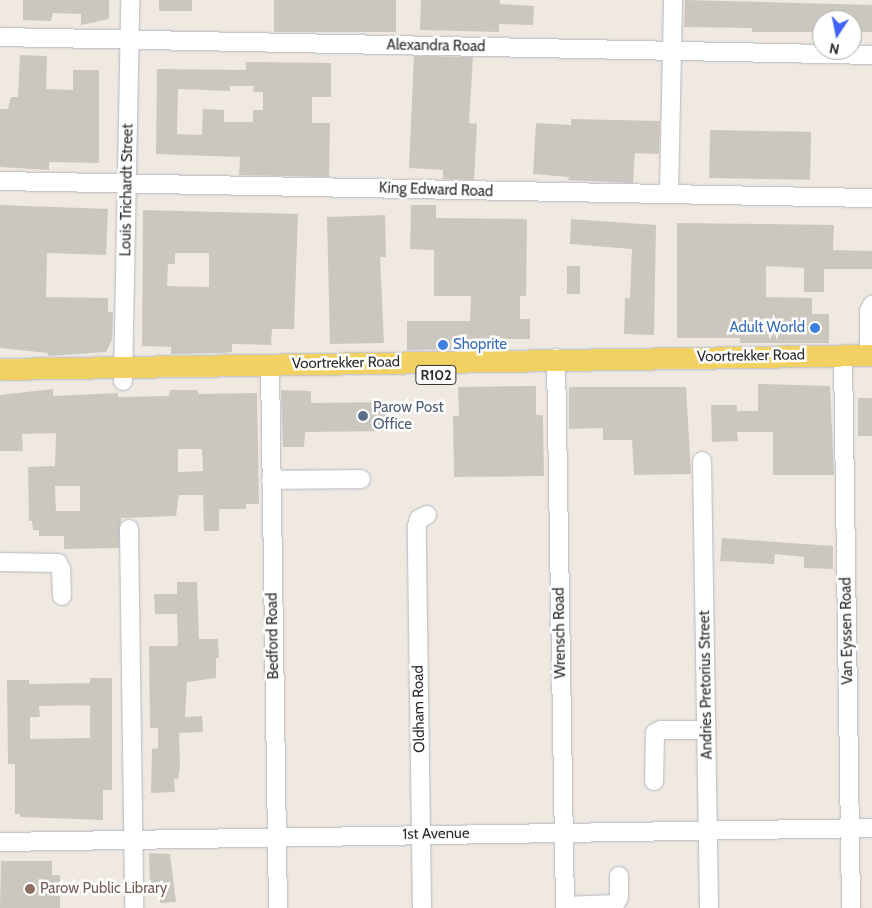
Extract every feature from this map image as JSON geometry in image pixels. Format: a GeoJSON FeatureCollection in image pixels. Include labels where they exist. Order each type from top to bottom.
{"type":"FeatureCollection","features":[{"type":"Feature","properties":{"kind":"main road","name":"Voortrekker Road"},"geometry":{"type":"LineString","coordinates":[[0,382],[122,374],[556,365],[843,362],[871,359]]}},
{"type":"Feature","properties":{"kind":"main road","name":"Voortrekker Road"},"geometry":{"type":"LineString","coordinates":[[0,369],[122,374]]}},
{"type":"Feature","properties":{"kind":"street","name":"Louis Trichardt Street"},"geometry":{"type":"LineString","coordinates":[[122,374],[130,0]]}},
{"type":"Feature","properties":{"kind":"street"},"geometry":{"type":"LineString","coordinates":[[669,194],[673,0]]}},
{"type":"Feature","properties":{"kind":"street","name":"Alexandra Road"},"geometry":{"type":"LineString","coordinates":[[0,37],[872,55]]}},
{"type":"Feature","properties":{"kind":"street","name":"King Edward Road"},"geometry":{"type":"LineString","coordinates":[[0,181],[872,198]]}},
{"type":"Feature","properties":{"kind":"street"},"geometry":{"type":"LineString","coordinates":[[871,359],[872,305]]}},
{"type":"Feature","properties":{"kind":"street","name":"Van Eyssen Road"},"geometry":{"type":"LineString","coordinates":[[843,362],[851,908]]}},
{"type":"Feature","properties":{"kind":"street","name":"Wrensch Road"},"geometry":{"type":"LineString","coordinates":[[556,365],[565,907]]}},
{"type":"Feature","properties":{"kind":"street","name":"Bedford Road"},"geometry":{"type":"LineString","coordinates":[[270,372],[278,908]]}},
{"type":"Feature","properties":{"kind":"street","name":"Andries Pretorius Street"},"geometry":{"type":"LineString","coordinates":[[702,461],[709,908]]}},
{"type":"Feature","properties":{"kind":"street"},"geometry":{"type":"LineString","coordinates":[[271,480],[361,480]]}},
{"type":"Feature","properties":{"kind":"street","name":"Oldham Road"},"geometry":{"type":"LineString","coordinates":[[422,908],[417,527],[420,519],[427,515]]}},
{"type":"Feature","properties":{"kind":"street"},"geometry":{"type":"LineString","coordinates":[[129,529],[134,908]]}},
{"type":"Feature","properties":{"kind":"street"},"geometry":{"type":"LineString","coordinates":[[0,562],[58,563],[61,569],[62,596]]}},
{"type":"Feature","properties":{"kind":"street"},"geometry":{"type":"LineString","coordinates":[[654,781],[655,733],[661,730],[706,730]]}},
{"type":"Feature","properties":{"kind":"street","name":"1st Avenue"},"geometry":{"type":"LineString","coordinates":[[0,842],[277,836],[872,828]]}},
{"type":"Feature","properties":{"kind":"street"},"geometry":{"type":"LineString","coordinates":[[565,907],[615,904],[619,896],[620,876]]}},
{"type":"Feature","properties":{"kind":"building"},"geometry":{"type":"Polygon","coordinates":[[[23,0],[109,0],[109,19],[81,25],[81,14],[53,13],[51,21],[23,20],[23,0]]]}},
{"type":"Feature","properties":{"kind":"building"},"geometry":{"type":"Polygon","coordinates":[[[159,0],[192,0],[192,11],[159,11],[159,0]]]}},
{"type":"Feature","properties":{"kind":"building"},"geometry":{"type":"Polygon","coordinates":[[[274,0],[396,0],[396,32],[274,32],[274,0]]]}},
{"type":"Feature","properties":{"kind":"building"},"geometry":{"type":"Polygon","coordinates":[[[421,0],[500,0],[500,4],[534,6],[533,25],[499,24],[499,32],[420,30],[421,0]]]}},
{"type":"Feature","properties":{"kind":"building"},"geometry":{"type":"Polygon","coordinates":[[[685,0],[872,5],[872,32],[862,32],[862,10],[812,10],[812,32],[752,32],[752,28],[684,27],[685,0]]]}},
{"type":"Feature","properties":{"kind":"building"},"geometry":{"type":"Polygon","coordinates":[[[20,55],[47,56],[46,89],[73,90],[73,70],[99,70],[99,163],[49,162],[49,170],[0,167],[0,109],[8,109],[11,97],[18,97],[20,55]]]}},
{"type":"Feature","properties":{"kind":"building"},"geometry":{"type":"Polygon","coordinates":[[[414,56],[473,57],[469,123],[477,124],[474,180],[443,179],[443,170],[409,168],[414,56]]]}},
{"type":"Feature","properties":{"kind":"building"},"geometry":{"type":"Polygon","coordinates":[[[246,62],[331,63],[331,97],[312,97],[312,123],[330,123],[329,177],[239,175],[240,157],[156,154],[157,69],[246,70],[246,62]],[[230,86],[230,91],[178,89],[177,134],[202,135],[203,109],[224,110],[224,122],[253,122],[253,110],[263,110],[263,92],[253,92],[254,86],[230,86]]]}},
{"type":"Feature","properties":{"kind":"building"},"geometry":{"type":"Polygon","coordinates":[[[571,119],[660,121],[659,154],[635,153],[633,183],[568,180],[569,177],[533,174],[536,123],[571,125],[571,119]]]}},
{"type":"Feature","properties":{"kind":"building"},"geometry":{"type":"Polygon","coordinates":[[[710,130],[811,132],[810,180],[709,178],[710,130]]]}},
{"type":"Feature","properties":{"kind":"building"},"geometry":{"type":"Polygon","coordinates":[[[0,205],[108,209],[106,255],[47,253],[46,297],[108,298],[108,312],[113,312],[112,340],[106,352],[48,356],[48,353],[0,348],[0,205]]]}},
{"type":"Feature","properties":{"kind":"building"},"geometry":{"type":"Polygon","coordinates":[[[411,205],[436,205],[436,218],[527,219],[526,296],[520,296],[520,319],[530,319],[530,339],[467,339],[467,349],[407,350],[407,321],[470,321],[471,296],[434,296],[434,250],[410,249],[411,205]]]}},
{"type":"Feature","properties":{"kind":"building"},"geometry":{"type":"Polygon","coordinates":[[[143,210],[298,214],[294,329],[272,329],[271,345],[232,344],[232,352],[171,354],[171,347],[142,346],[143,210]],[[175,253],[175,264],[168,264],[167,286],[209,287],[209,253],[175,253]]]}},
{"type":"Feature","properties":{"kind":"building"},"geometry":{"type":"Polygon","coordinates":[[[385,215],[386,257],[380,257],[384,343],[330,344],[327,217],[385,215]]]}},
{"type":"Feature","properties":{"kind":"building"},"geometry":{"type":"Polygon","coordinates":[[[571,219],[656,225],[654,335],[624,334],[625,298],[630,298],[632,249],[570,244],[571,219]]]}},
{"type":"Feature","properties":{"kind":"building"},"geometry":{"type":"Polygon","coordinates":[[[677,223],[834,225],[833,250],[872,251],[872,269],[824,269],[824,292],[804,292],[804,268],[766,266],[766,297],[812,298],[812,314],[829,314],[829,343],[740,343],[740,338],[677,338],[677,223]]]}},
{"type":"Feature","properties":{"kind":"building"},"geometry":{"type":"Polygon","coordinates":[[[567,266],[580,266],[580,294],[567,294],[567,266]]]}},
{"type":"Feature","properties":{"kind":"building"},"geometry":{"type":"Polygon","coordinates":[[[758,384],[830,386],[834,475],[773,475],[773,432],[737,432],[738,441],[712,442],[711,405],[737,405],[737,411],[758,411],[758,384]]]}},
{"type":"Feature","properties":{"kind":"building"},"geometry":{"type":"Polygon","coordinates":[[[536,386],[536,415],[543,415],[544,476],[454,477],[453,416],[459,416],[458,387],[536,386]]]}},
{"type":"Feature","properties":{"kind":"building"},"geometry":{"type":"Polygon","coordinates":[[[569,387],[686,387],[691,474],[634,475],[632,440],[603,440],[603,428],[569,429],[569,387]]]}},
{"type":"Feature","properties":{"kind":"building"},"geometry":{"type":"Polygon","coordinates":[[[53,389],[53,396],[118,393],[118,397],[169,396],[170,390],[197,390],[199,394],[257,393],[259,504],[246,504],[246,509],[219,509],[219,531],[204,531],[203,495],[179,495],[176,516],[121,518],[119,548],[64,549],[64,536],[39,536],[39,530],[33,530],[32,521],[29,521],[28,467],[55,466],[56,433],[22,434],[23,451],[0,451],[0,395],[53,389]],[[178,449],[178,472],[203,471],[202,449],[178,449]],[[55,486],[56,511],[80,511],[80,486],[55,486]]]}},
{"type":"Feature","properties":{"kind":"building"},"geometry":{"type":"Polygon","coordinates":[[[281,390],[311,391],[311,403],[393,402],[394,431],[305,432],[304,447],[283,447],[281,390]]]}},
{"type":"Feature","properties":{"kind":"building"},"geometry":{"type":"Polygon","coordinates":[[[858,398],[872,398],[872,436],[858,436],[858,398]]]}},
{"type":"Feature","properties":{"kind":"building"},"geometry":{"type":"Polygon","coordinates":[[[722,538],[833,546],[833,569],[804,568],[804,557],[775,554],[774,564],[720,561],[722,538]]]}},
{"type":"Feature","properties":{"kind":"building"},"geometry":{"type":"Polygon","coordinates":[[[177,582],[197,582],[199,639],[218,639],[219,658],[216,658],[216,678],[187,682],[185,717],[202,716],[203,732],[179,733],[180,765],[178,779],[174,779],[175,792],[151,793],[152,749],[158,748],[158,728],[150,728],[149,646],[177,646],[178,641],[177,614],[155,614],[154,594],[177,594],[177,582]]]}},
{"type":"Feature","properties":{"kind":"building"},"geometry":{"type":"Polygon","coordinates":[[[90,678],[112,678],[112,790],[103,790],[103,820],[20,817],[20,814],[15,814],[15,764],[8,764],[7,680],[29,680],[29,684],[90,683],[90,678]],[[90,705],[39,706],[40,717],[30,717],[30,739],[90,738],[90,705]]]}},
{"type":"Feature","properties":{"kind":"building"},"geometry":{"type":"Polygon","coordinates":[[[149,853],[170,854],[176,902],[160,903],[159,884],[150,884],[149,853]]]}},
{"type":"Feature","properties":{"kind":"building","name":"Parow Public Library"},"geometry":{"type":"Polygon","coordinates":[[[1,861],[52,861],[52,875],[60,875],[60,908],[0,908],[1,861]]]}},
{"type":"Feature","properties":{"kind":"place","name":"Adult World"},"geometry":{"type":"Point","coordinates":[815,328]}},
{"type":"Feature","properties":{"kind":"place","name":"Shoprite"},"geometry":{"type":"Point","coordinates":[443,345]}},
{"type":"Feature","properties":{"kind":"place","name":"Parow Post Office"},"geometry":{"type":"Point","coordinates":[363,416]}},
{"type":"Feature","properties":{"kind":"place","name":"Parow Public Library"},"geometry":{"type":"Point","coordinates":[30,889]}}]}
